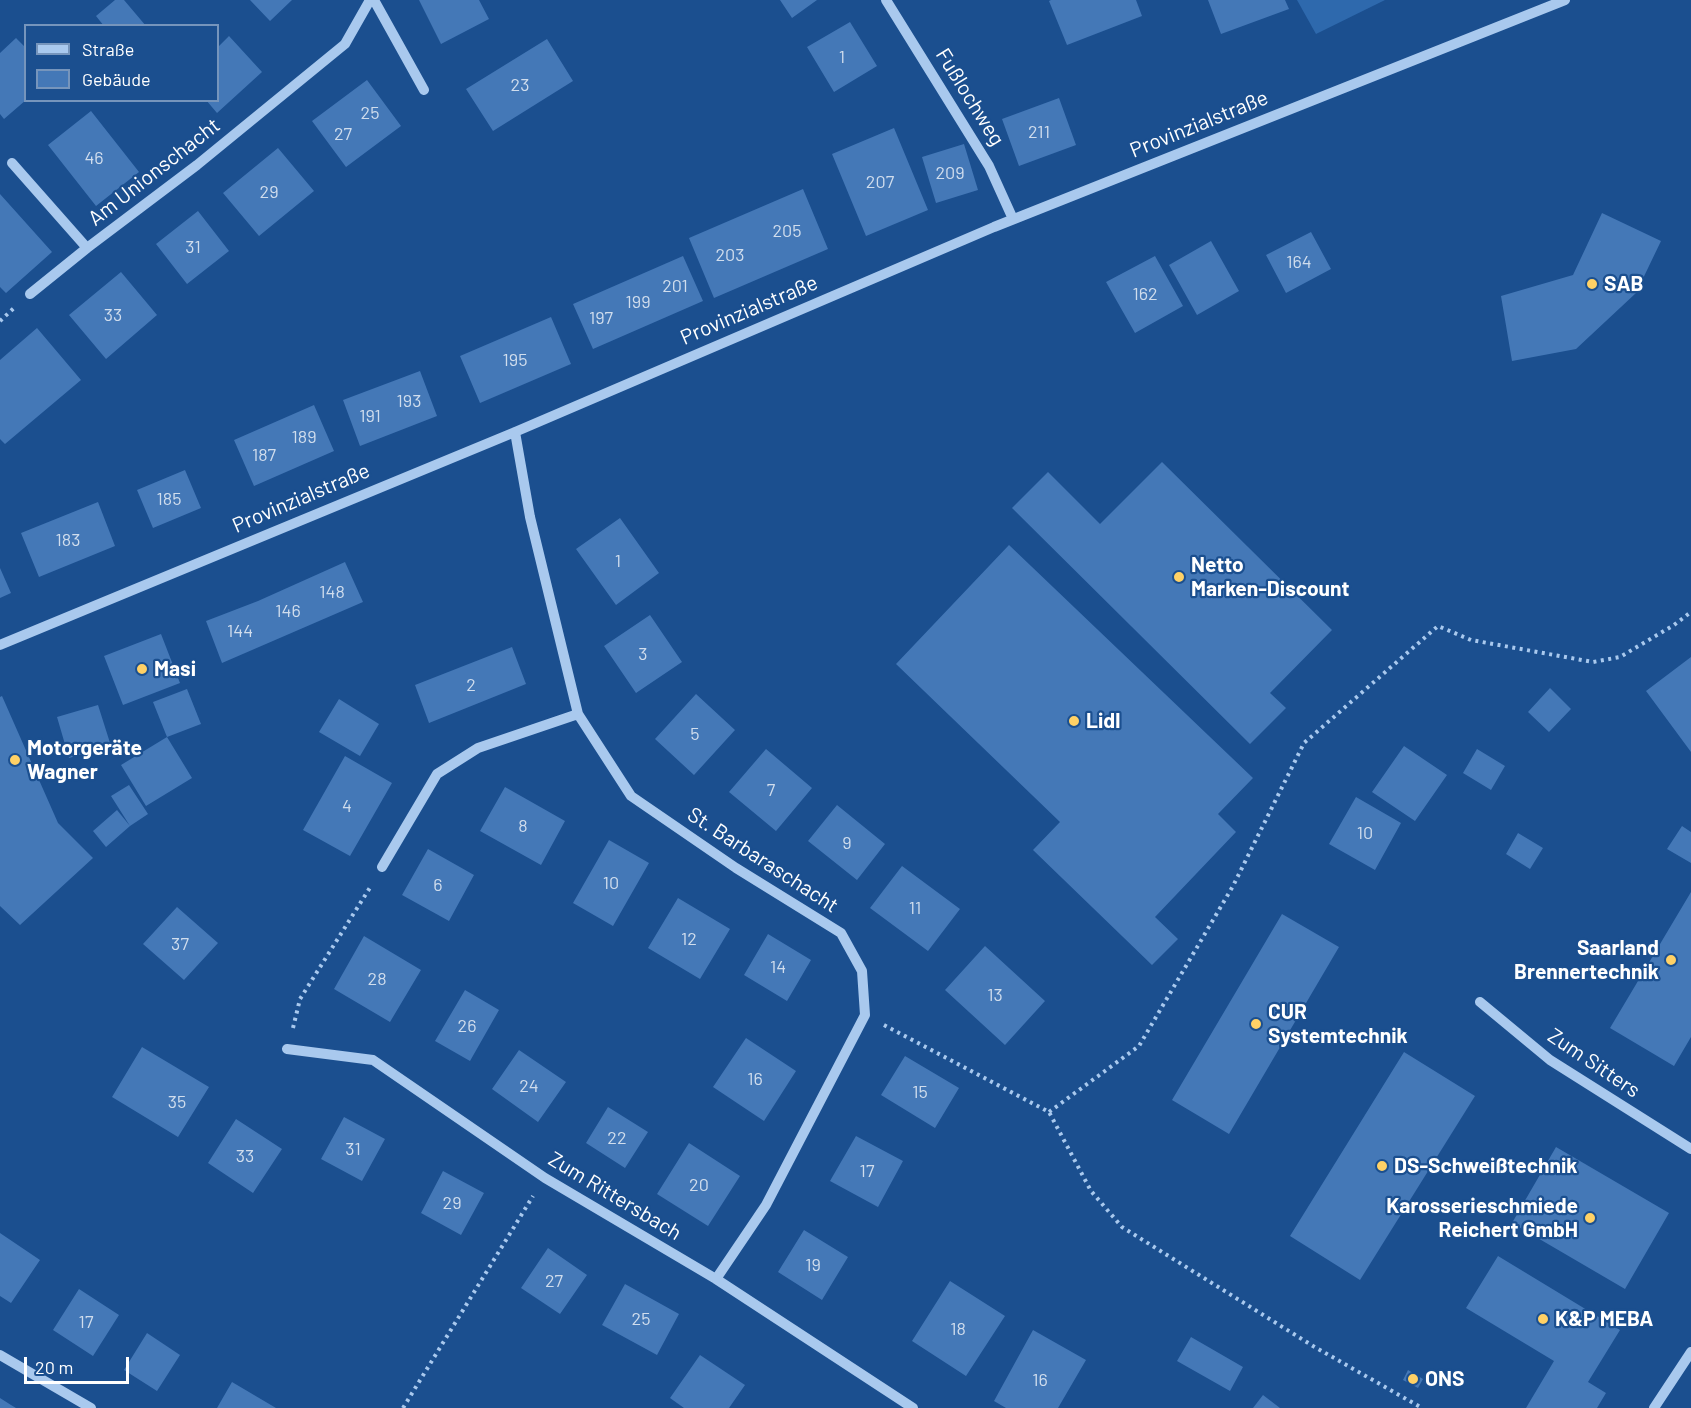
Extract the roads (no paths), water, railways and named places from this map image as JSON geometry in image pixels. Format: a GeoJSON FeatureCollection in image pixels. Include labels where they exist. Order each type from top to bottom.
{"type":"FeatureCollection","features":[{"type":"Feature","properties":{"kind":"street","name":"Am Unionschacht"},"geometry":{"type":"LineString","coordinates":[[30,294],[196,165],[345,44],[372,0],[424,90]]}},
{"type":"Feature","properties":{"kind":"street","name":"Fußlochweg"},"geometry":{"type":"LineString","coordinates":[[886,0],[990,166],[1013,219]]}},
{"type":"Feature","properties":{"kind":"street","name":"Provinzialstraße"},"geometry":{"type":"LineString","coordinates":[[1517,18],[1548,0]]}},
{"type":"Feature","properties":{"kind":"street","name":"Provinzialstraße"},"geometry":{"type":"LineString","coordinates":[[0,645],[515,432],[1013,219],[1566,0]]}},
{"type":"Feature","properties":{"kind":"street","name":"Am Unionschacht"},"geometry":{"type":"LineString","coordinates":[[12,164],[87,248]]}},
{"type":"Feature","properties":{"kind":"street","name":"St. Barbaraschacht"},"geometry":{"type":"LineString","coordinates":[[515,432],[530,517],[578,714],[631,796],[736,868],[841,933],[862,971],[865,1015],[766,1205],[716,1279]]}},
{"type":"Feature","properties":{"kind":"street"},"geometry":{"type":"LineString","coordinates":[[382,867],[437,774],[478,748],[578,714]]}},
{"type":"Feature","properties":{"kind":"street","name":"Zum Sitters"},"geometry":{"type":"LineString","coordinates":[[1480,1002],[1550,1060],[1691,1149]]}},
{"type":"Feature","properties":{"kind":"street","name":"Zum Rittersbach"},"geometry":{"type":"LineString","coordinates":[[287,1049],[374,1060],[544,1178],[716,1279],[913,1408]]}},
{"type":"Feature","properties":{"kind":"street"},"geometry":{"type":"LineString","coordinates":[[1654,1408],[1691,1352]]}},
{"type":"Feature","properties":{"kind":"street"},"geometry":{"type":"LineString","coordinates":[[0,1355],[91,1408]]}},
{"type":"Feature","properties":{"kind":"place","name":"SAB"},"geometry":{"type":"Point","coordinates":[1592,284]}},
{"type":"Feature","properties":{"kind":"place","name":"Netto Marken-Discount"},"geometry":{"type":"Point","coordinates":[1179,577]}},
{"type":"Feature","properties":{"kind":"place","name":"Masi"},"geometry":{"type":"Point","coordinates":[142,669]}},
{"type":"Feature","properties":{"kind":"place","name":"Lidl"},"geometry":{"type":"Point","coordinates":[1074,721]}},
{"type":"Feature","properties":{"kind":"place","name":"Motorgeräte Wagner"},"geometry":{"type":"Point","coordinates":[15,760]}},
{"type":"Feature","properties":{"kind":"place","name":"Saarland Brennertechnik"},"geometry":{"type":"Point","coordinates":[1671,960]}},
{"type":"Feature","properties":{"kind":"place","name":"CUR Systemtechnik"},"geometry":{"type":"Point","coordinates":[1256,1024]}},
{"type":"Feature","properties":{"kind":"place","name":"DS-Schweißtechnik"},"geometry":{"type":"Point","coordinates":[1382,1166]}},
{"type":"Feature","properties":{"kind":"place","name":"Karosserieschmiede Reichert GmbH"},"geometry":{"type":"Point","coordinates":[1590,1218]}},
{"type":"Feature","properties":{"kind":"place","name":"K&P MEBA"},"geometry":{"type":"Point","coordinates":[1543,1319]}},
{"type":"Feature","properties":{"kind":"place","name":"ONS"},"geometry":{"type":"Point","coordinates":[1413,1379]}}]}
